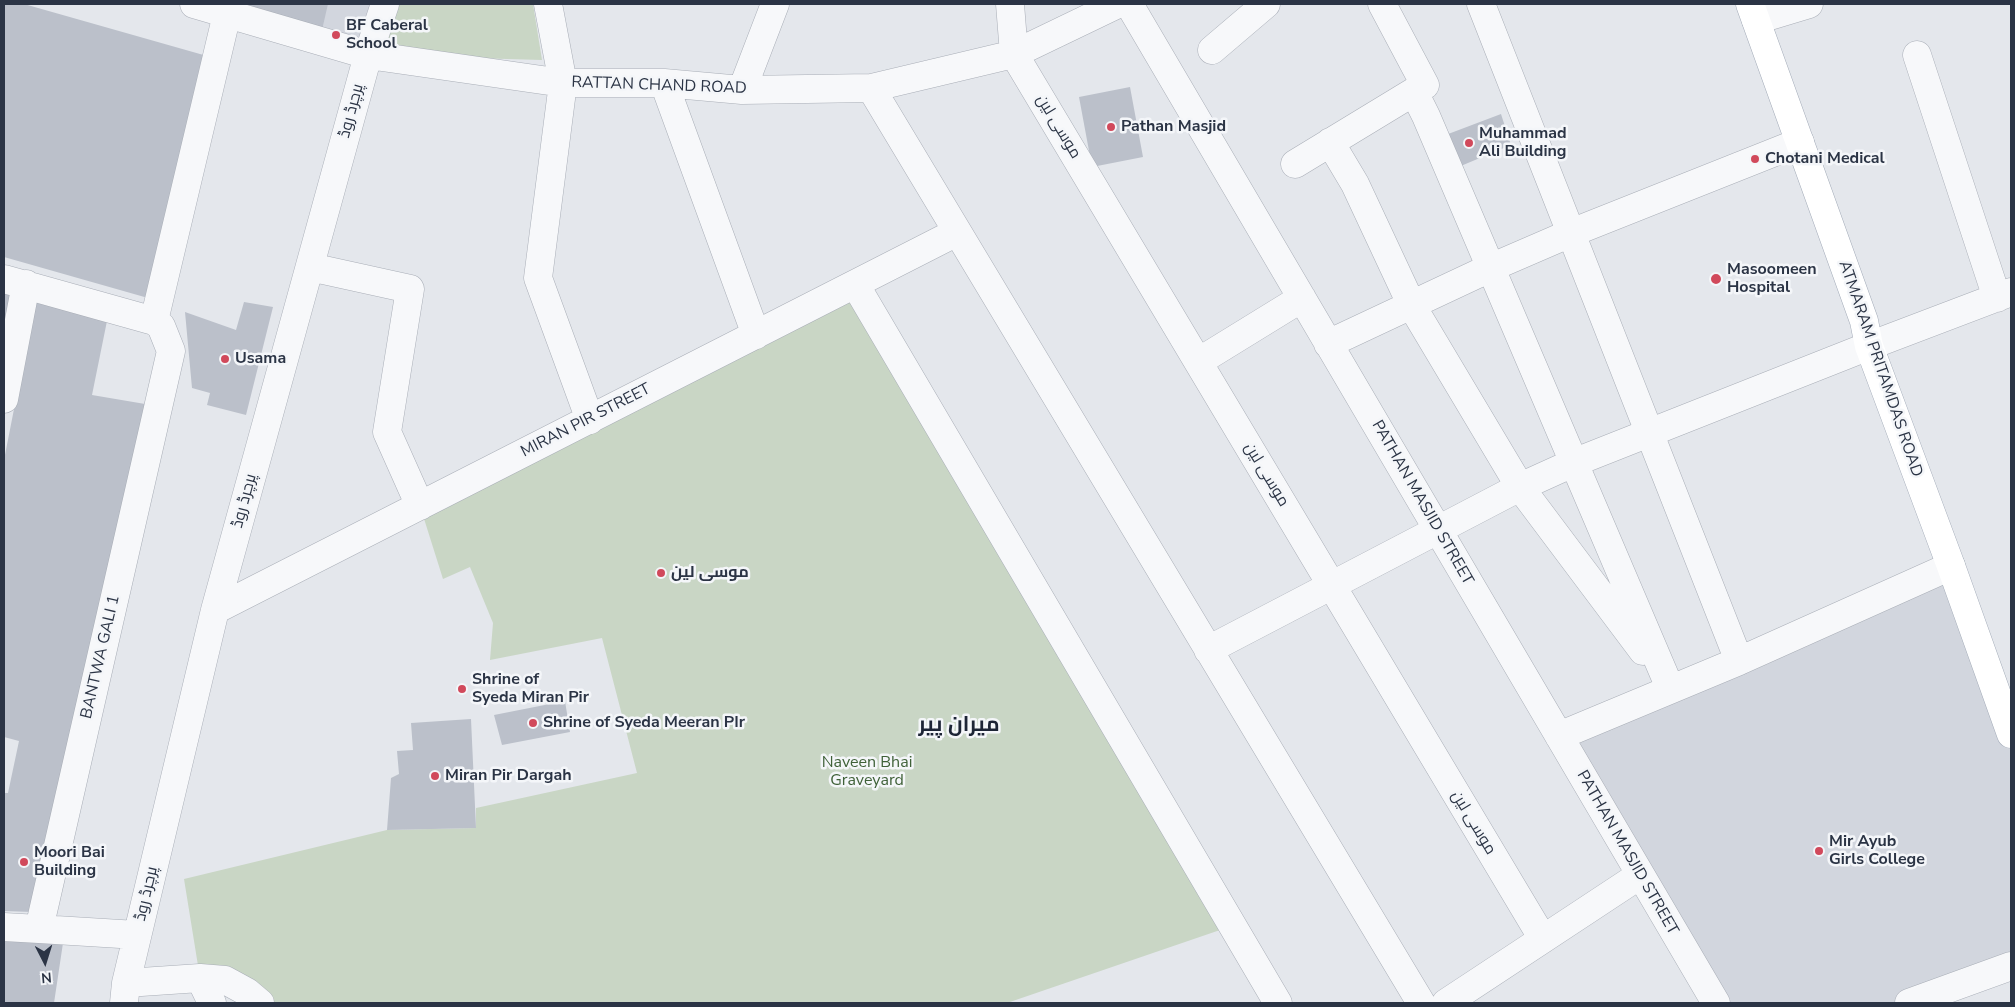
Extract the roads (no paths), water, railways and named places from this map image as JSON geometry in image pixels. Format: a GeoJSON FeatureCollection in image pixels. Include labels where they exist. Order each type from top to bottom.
{"type":"FeatureCollection","features":[{"type":"Feature","properties":{"kind":"main road","name":"ATMARAM PRITAMDAS ROAD"},"geometry":{"type":"LineString","coordinates":[[1753,12],[1864,321],[1869,346],[1952,566],[2011,734]]}},
{"type":"Feature","properties":{"kind":"street","name":"RATTAN CHAND ROAD"},"geometry":{"type":"LineString","coordinates":[[194,4],[368,55],[563,83],[664,83],[742,90],[871,88],[1014,54],[1070,15],[1118,4]]}},
{"type":"Feature","properties":{"kind":"street","name":"پرچرڈ روڈ"},"geometry":{"type":"LineString","coordinates":[[125,993],[137,935],[215,610],[368,55],[386,4]]}},
{"type":"Feature","properties":{"kind":"street"},"geometry":{"type":"LineString","coordinates":[[548,4],[563,83],[538,278],[590,420]]}},
{"type":"Feature","properties":{"kind":"street"},"geometry":{"type":"LineString","coordinates":[[742,90],[775,4]]}},
{"type":"Feature","properties":{"kind":"street","name":"موسی لین"},"geometry":{"type":"LineString","coordinates":[[1010,4],[1014,54],[1543,939]]}},
{"type":"Feature","properties":{"kind":"street","name":"PATHAN MASJID STREET"},"geometry":{"type":"LineString","coordinates":[[1129,4],[1716,1003]]}},
{"type":"Feature","properties":{"kind":"street"},"geometry":{"type":"LineString","coordinates":[[1212,50],[1266,4]]}},
{"type":"Feature","properties":{"kind":"street"},"geometry":{"type":"LineString","coordinates":[[1295,164],[1425,85],[1382,4]]}},
{"type":"Feature","properties":{"kind":"street"},"geometry":{"type":"LineString","coordinates":[[1481,4],[1739,661]]}},
{"type":"Feature","properties":{"kind":"street"},"geometry":{"type":"LineString","coordinates":[[1753,12],[1809,4]]}},
{"type":"Feature","properties":{"kind":"street"},"geometry":{"type":"LineString","coordinates":[[4,399],[15,282],[154,320],[227,14]]}},
{"type":"Feature","properties":{"kind":"street"},"geometry":{"type":"LineString","coordinates":[[1208,650],[1520,488],[1573,463],[1869,346],[2004,295],[1917,55]]}},
{"type":"Feature","properties":{"kind":"street"},"geometry":{"type":"LineString","coordinates":[[664,83],[756,335]]}},
{"type":"Feature","properties":{"kind":"street"},"geometry":{"type":"LineString","coordinates":[[871,88],[1421,1003]]}},
{"type":"Feature","properties":{"kind":"street"},"geometry":{"type":"LineString","coordinates":[[1414,92],[1426,116],[1670,688]]}},
{"type":"Feature","properties":{"kind":"street"},"geometry":{"type":"LineString","coordinates":[[1330,142],[1355,184],[1412,306],[1520,488],[1670,688]]}},
{"type":"Feature","properties":{"kind":"street"},"geometry":{"type":"LineString","coordinates":[[1328,344],[1490,268],[1571,233],[1800,142]]}},
{"type":"Feature","properties":{"kind":"street","name":"MIRAN PIR STREET"},"geometry":{"type":"LineString","coordinates":[[215,610],[958,232]]}},
{"type":"Feature","properties":{"kind":"street"},"geometry":{"type":"LineString","coordinates":[[310,267],[410,289],[387,432],[420,506]]}},
{"type":"Feature","properties":{"kind":"street"},"geometry":{"type":"LineString","coordinates":[[855,284],[1278,1003]]}},
{"type":"Feature","properties":{"kind":"street"},"geometry":{"type":"LineString","coordinates":[[1198,362],[1302,298]]}},
{"type":"Feature","properties":{"kind":"street","name":"BANTWA GALI 1"},"geometry":{"type":"LineString","coordinates":[[39,929],[171,351],[161,326],[154,320]]}},
{"type":"Feature","properties":{"kind":"street"},"geometry":{"type":"LineString","coordinates":[[1559,736],[1670,688],[1739,661],[1952,566]]}},
{"type":"Feature","properties":{"kind":"street"},"geometry":{"type":"LineString","coordinates":[[1446,1003],[1640,875]]}},
{"type":"Feature","properties":{"kind":"street"},"geometry":{"type":"LineString","coordinates":[[4,927],[137,935]]}},
{"type":"Feature","properties":{"kind":"street"},"geometry":{"type":"LineString","coordinates":[[1909,1003],[2011,966]]}},
{"type":"Feature","properties":{"kind":"street"},"geometry":{"type":"LineString","coordinates":[[200,978],[212,1003]]}},
{"type":"Feature","properties":{"kind":"street"},"geometry":{"type":"LineString","coordinates":[[125,993],[200,978],[225,980],[247,992],[260,1003]]}},
{"type":"Feature","properties":{"kind":"place","name":"BF Caberal School"},"geometry":{"type":"Point","coordinates":[336,35]}},
{"type":"Feature","properties":{"kind":"place","name":"Pathan Masjid"},"geometry":{"type":"Point","coordinates":[1111,127]}},
{"type":"Feature","properties":{"kind":"place","name":"Muhammad Ali Building"},"geometry":{"type":"Point","coordinates":[1469,143]}},
{"type":"Feature","properties":{"kind":"place","name":"Chotani Medical"},"geometry":{"type":"Point","coordinates":[1755,159]}},
{"type":"Feature","properties":{"kind":"place","name":"Masoomeen Hospital"},"geometry":{"type":"Point","coordinates":[1716,279]}},
{"type":"Feature","properties":{"kind":"place","name":"Usama"},"geometry":{"type":"Point","coordinates":[225,359]}},
{"type":"Feature","properties":{"kind":"place","name":"موسی لین"},"geometry":{"type":"Point","coordinates":[661,573]}},
{"type":"Feature","properties":{"kind":"place","name":"Shrine of Syeda Miran Pir"},"geometry":{"type":"Point","coordinates":[462,689]}},
{"type":"Feature","properties":{"kind":"place","name":"Shrine of Syeda Meeran PIr"},"geometry":{"type":"Point","coordinates":[533,723]}},
{"type":"Feature","properties":{"kind":"place","name":"Miran Pir Dargah"},"geometry":{"type":"Point","coordinates":[435,776]}},
{"type":"Feature","properties":{"kind":"place","name":"Mir Ayub Girls College"},"geometry":{"type":"Point","coordinates":[1819,851]}},
{"type":"Feature","properties":{"kind":"place","name":"Moori Bai Building"},"geometry":{"type":"Point","coordinates":[24,862]}},
{"type":"Feature","properties":{"kind":"district","name":"میران پیر"},"geometry":{"type":"Point","coordinates":[959,726]}},
{"type":"Feature","properties":{"kind":"park label","name":"Naveen Bhai Graveyard"},"geometry":{"type":"Point","coordinates":[867,772]}}]}
